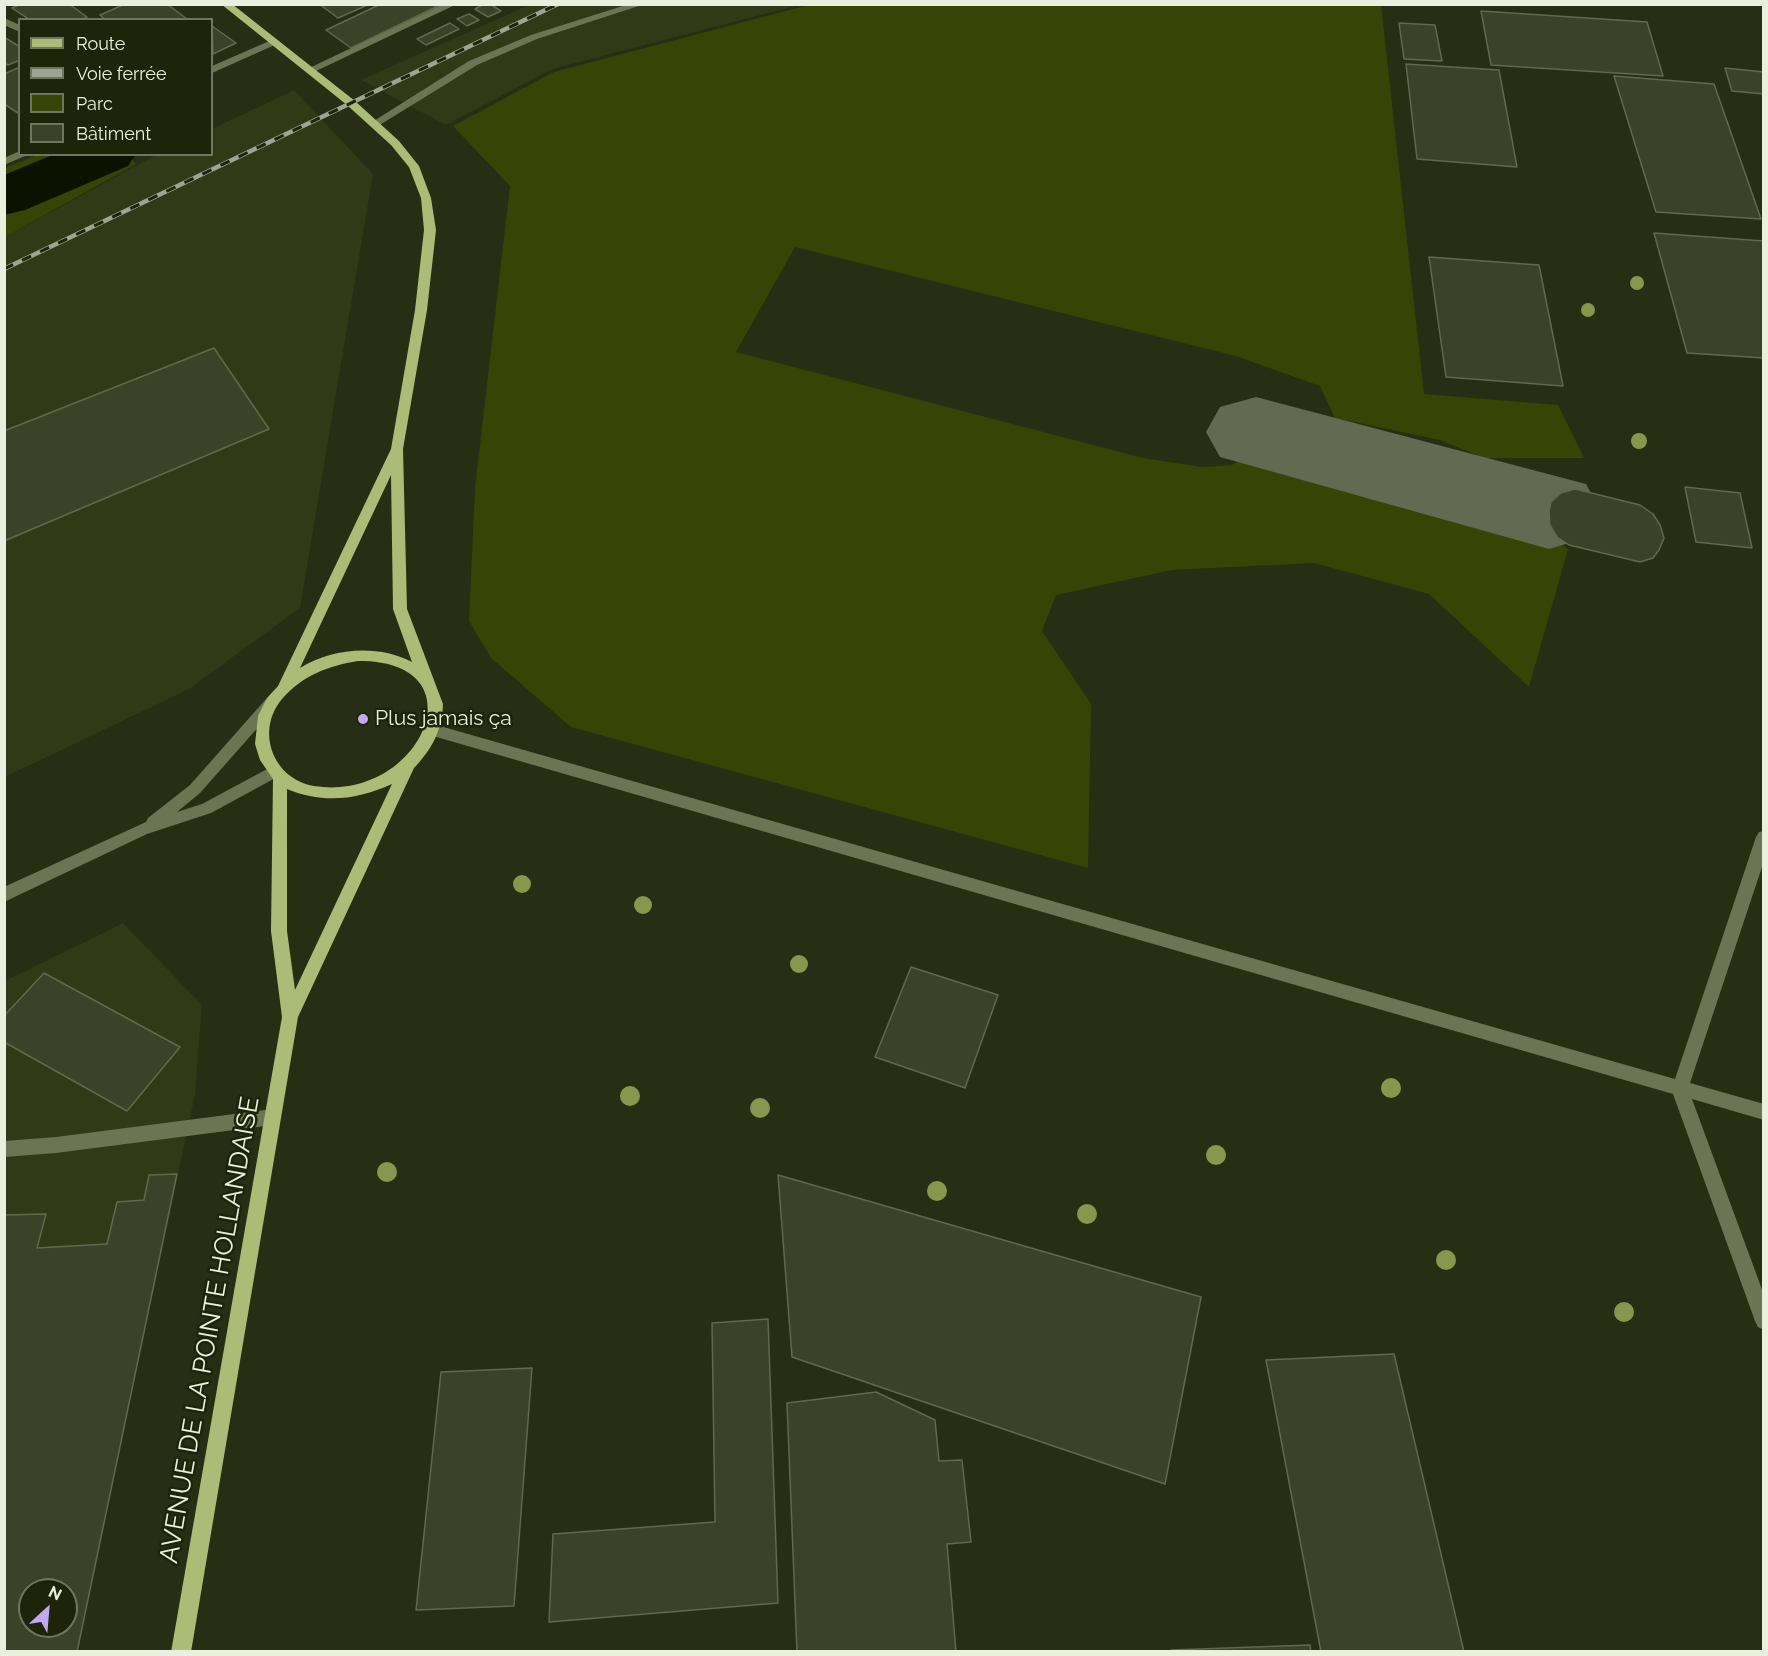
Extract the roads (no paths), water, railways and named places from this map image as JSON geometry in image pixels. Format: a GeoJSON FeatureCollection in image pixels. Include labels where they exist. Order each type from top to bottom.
{"type":"FeatureCollection","features":[{"type":"Feature","properties":{"kind":"main road"},"geometry":{"type":"LineString","coordinates":[[225,4],[310,70],[395,143],[414,166],[426,198],[430,230],[421,310],[397,449],[400,609],[426,680],[434,694],[437,711],[434,730],[424,749],[407,767],[376,785],[341,794],[307,791],[277,775],[262,751],[262,727],[272,702],[282,690],[304,672],[322,664],[358,656],[385,657],[408,665],[426,680]]}},
{"type":"Feature","properties":{"kind":"main road"},"geometry":{"type":"LineString","coordinates":[[282,690],[397,449]]}},
{"type":"Feature","properties":{"kind":"main road"},"geometry":{"type":"LineString","coordinates":[[290,1017],[407,767]]}},
{"type":"Feature","properties":{"kind":"main road"},"geometry":{"type":"LineString","coordinates":[[277,775],[279,931],[290,1017]]}},
{"type":"Feature","properties":{"kind":"main road","name":"AVENUE DE LA POINTE HOLLANDAISE"},"geometry":{"type":"LineString","coordinates":[[182,1652],[290,1017]]}},
{"type":"Feature","properties":{"kind":"street"},"geometry":{"type":"LineString","coordinates":[[310,70],[453,4]]}},
{"type":"Feature","properties":{"kind":"street"},"geometry":{"type":"LineString","coordinates":[[374,124],[473,63],[534,37],[641,4]]}},
{"type":"Feature","properties":{"kind":"street"},"geometry":{"type":"LineString","coordinates":[[4,21],[18,28]]}},
{"type":"Feature","properties":{"kind":"street"},"geometry":{"type":"LineString","coordinates":[[213,70],[274,42]]}},
{"type":"Feature","properties":{"kind":"street"},"geometry":{"type":"LineString","coordinates":[[4,162],[18,155]]}},
{"type":"Feature","properties":{"kind":"street"},"geometry":{"type":"LineString","coordinates":[[143,829],[195,789],[272,702]]}},
{"type":"Feature","properties":{"kind":"street"},"geometry":{"type":"LineString","coordinates":[[434,730],[1764,1112]]}},
{"type":"Feature","properties":{"kind":"street"},"geometry":{"type":"LineString","coordinates":[[4,895],[143,829],[206,809],[277,775]]}},
{"type":"Feature","properties":{"kind":"street"},"geometry":{"type":"LineString","coordinates":[[1764,837],[1680,1089],[1764,1321]]}},
{"type":"Feature","properties":{"kind":"street"},"geometry":{"type":"LineString","coordinates":[[4,1149],[56,1145],[273,1117]]}},
{"type":"Feature","properties":{"kind":"waterway"},"geometry":{"type":"LineString","coordinates":[[4,197],[103,156]]}},
{"type":"Feature","properties":{"kind":"railway"},"geometry":{"type":"LineString","coordinates":[[4,269],[558,4]]}},
{"type":"Feature","properties":{"kind":"place","name":"Plus jamais ça"},"geometry":{"type":"Point","coordinates":[363,719]}}]}
